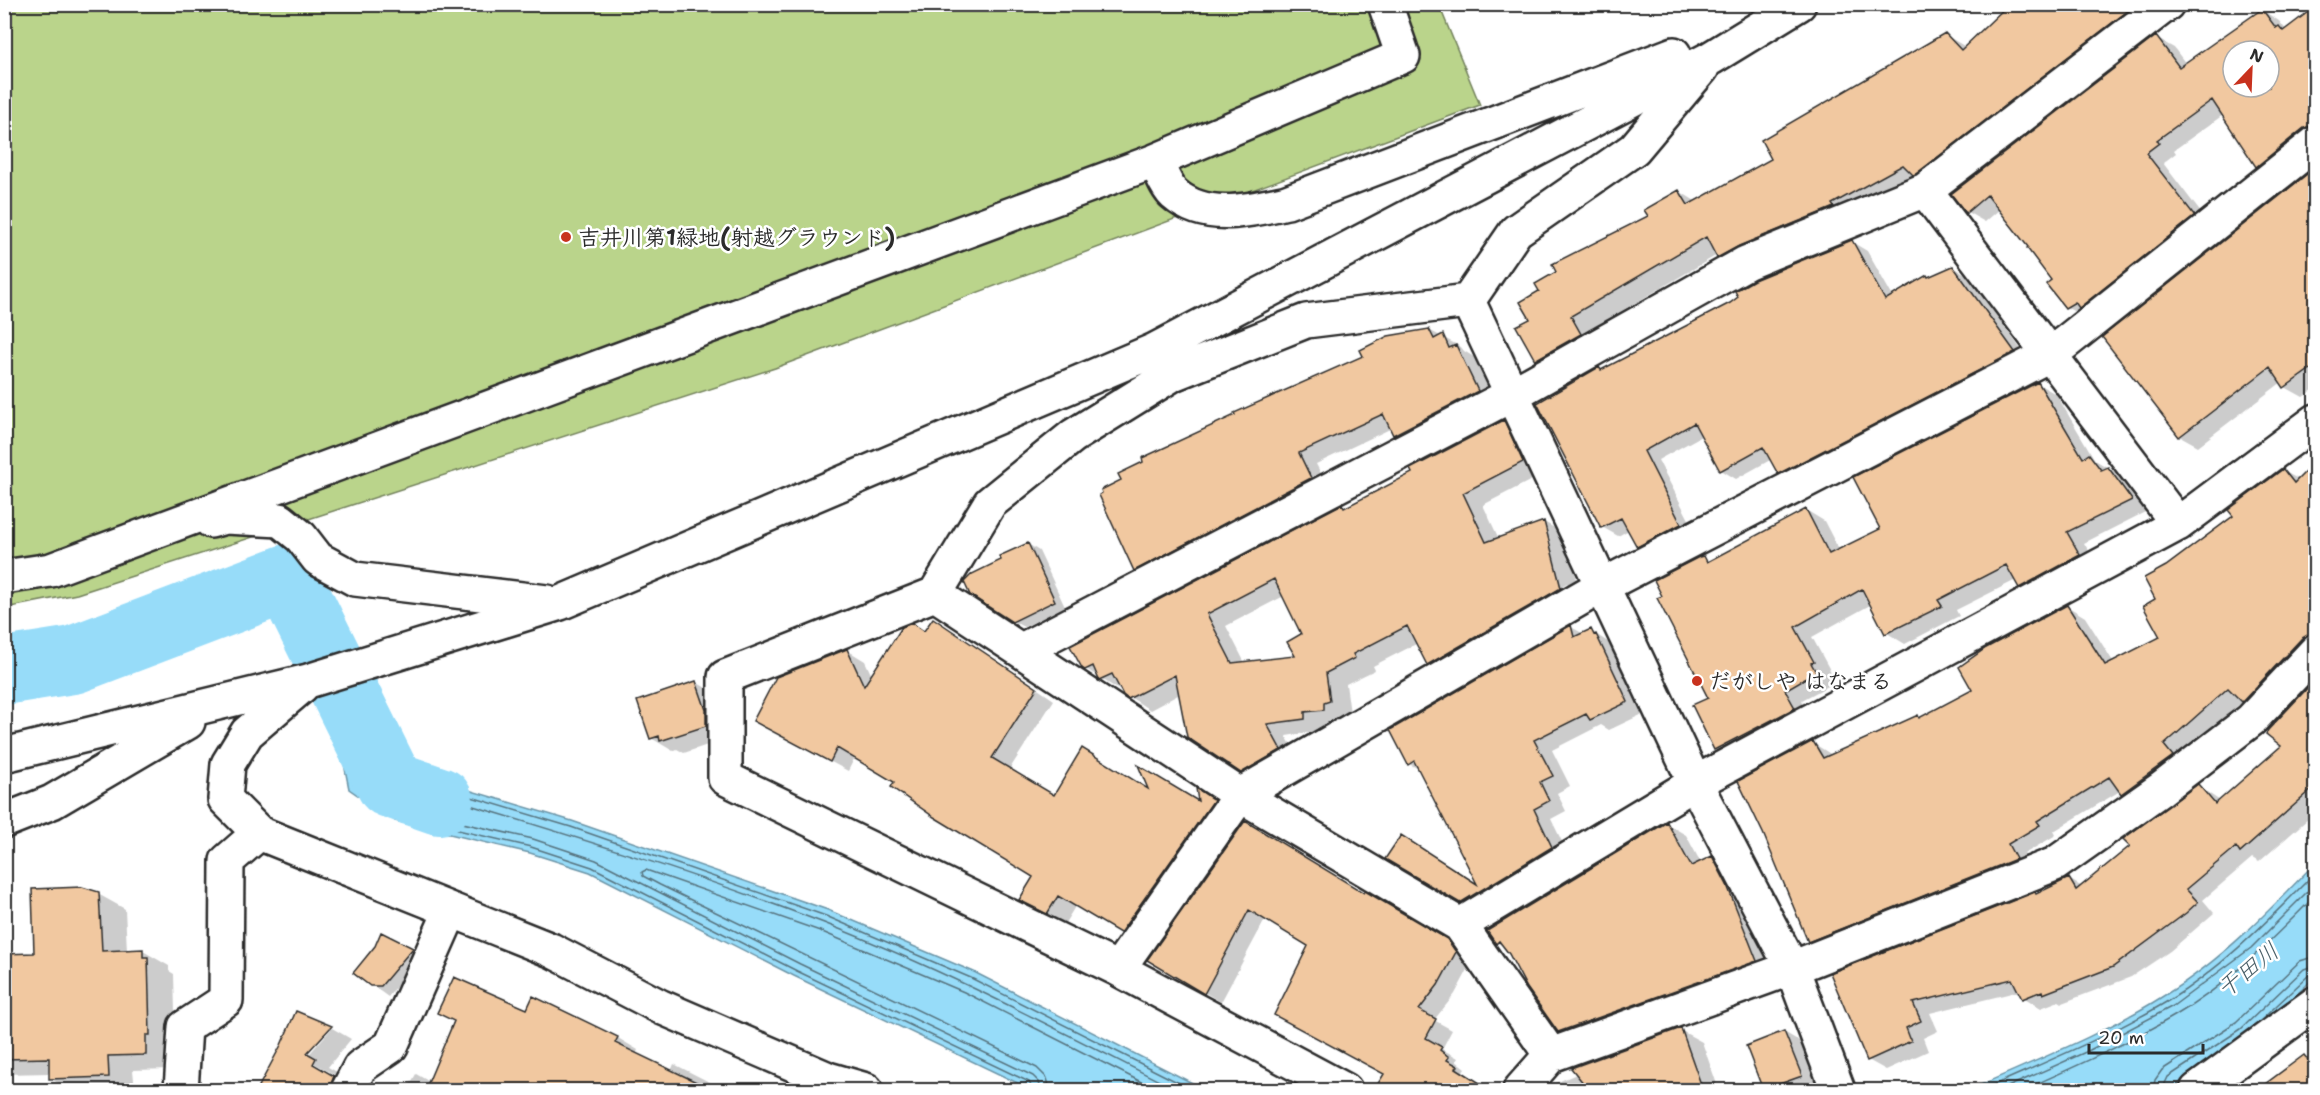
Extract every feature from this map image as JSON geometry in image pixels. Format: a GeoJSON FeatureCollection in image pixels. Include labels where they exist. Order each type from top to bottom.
{"type":"FeatureCollection","features":[{"type":"Feature","properties":{"kind":"street"},"geometry":{"type":"LineString","coordinates":[[4,576],[51,570],[1155,161],[1403,56],[1385,4]]}},
{"type":"Feature","properties":{"kind":"street"},"geometry":{"type":"LineString","coordinates":[[1155,161],[1172,193],[1202,209],[1234,213],[1287,202],[1653,64],[1779,4]]}},
{"type":"Feature","properties":{"kind":"street"},"geometry":{"type":"LineString","coordinates":[[4,756],[308,681],[560,603],[1153,351],[1711,58],[1799,4]]}},
{"type":"Feature","properties":{"kind":"street"},"geometry":{"type":"LineString","coordinates":[[1022,650],[1511,394],[1746,263],[1925,190],[2167,4]]}},
{"type":"Feature","properties":{"kind":"street"},"geometry":{"type":"LineString","coordinates":[[1345,1090],[1118,969],[725,778],[725,677],[935,594],[990,503],[1073,436],[1173,374],[1306,321],[1468,301],[1516,231],[1634,149],[1711,58]]}},
{"type":"Feature","properties":{"kind":"street"},"geometry":{"type":"LineString","coordinates":[[1118,969],[1240,795],[1600,586],[2051,354],[2316,143]]}},
{"type":"Feature","properties":{"kind":"street"},"geometry":{"type":"LineString","coordinates":[[1925,190],[2178,524]]}},
{"type":"Feature","properties":{"kind":"street"},"geometry":{"type":"LineString","coordinates":[[1468,301],[1600,586],[1695,783],[1791,968],[1838,1090]]}},
{"type":"Feature","properties":{"kind":"street"},"geometry":{"type":"LineString","coordinates":[[1460,925],[1695,783],[2178,524],[2316,421]]}},
{"type":"Feature","properties":{"kind":"street"},"geometry":{"type":"LineString","coordinates":[[74,561],[225,517],[280,520],[302,537],[318,559],[355,579],[560,603]]}},
{"type":"Feature","properties":{"kind":"street"},"geometry":{"type":"LineString","coordinates":[[935,594],[1240,795],[1460,925],[1551,1055]]}},
{"type":"Feature","properties":{"kind":"street"},"geometry":{"type":"LineString","coordinates":[[1520,1090],[1551,1055],[1791,968],[2055,864],[2161,789],[2251,720],[2316,651]]}},
{"type":"Feature","properties":{"kind":"street"},"geometry":{"type":"LineString","coordinates":[[308,681],[247,733],[228,764],[225,799],[259,833],[551,950],[661,1007],[828,1079],[866,1090]]}},
{"type":"Feature","properties":{"kind":"street"},"geometry":{"type":"LineString","coordinates":[[4,821],[52,802],[223,702]]}},
{"type":"Feature","properties":{"kind":"street"},"geometry":{"type":"LineString","coordinates":[[181,1090],[185,1027],[226,1000],[227,861],[259,833]]}},
{"type":"Feature","properties":{"kind":"street"},"geometry":{"type":"LineString","coordinates":[[348,1090],[360,1068],[391,1047],[451,910]]}},
{"type":"Feature","properties":{"kind":"street"},"geometry":{"type":"LineString","coordinates":[[2197,1090],[2316,1003]]}},
{"type":"Feature","properties":{"kind":"green space","name":"吉井川第1緑地(射越グラウンド)"},"geometry":{"type":"Polygon","coordinates":[[[5,5],[1439,5],[1480,105],[775,368],[77,594],[5,608],[5,5]]]}},
{"type":"Feature","properties":{"kind":"water"},"geometry":{"type":"Polygon","coordinates":[[[393,738],[418,775],[572,821],[828,910],[974,972],[1206,1090],[1032,1090],[794,976],[590,872],[530,853],[395,821],[349,789],[343,759],[393,738]]]}},
{"type":"Feature","properties":{"kind":"water","name":"干田川"},"geometry":{"type":"Polygon","coordinates":[[[2315,863],[2315,977],[2250,1039],[2172,1090],[1969,1090],[2093,1035],[2165,995],[2225,951],[2315,863]]]}},
{"type":"Feature","properties":{"kind":"building"},"geometry":{"type":"Polygon","coordinates":[[[2009,4],[2134,6],[1916,174],[1913,175],[1903,165],[1832,204],[1834,207],[1739,246],[1717,258],[1706,237],[1571,316],[1581,334],[1535,360],[1516,326],[1530,319],[1520,302],[1539,291],[1535,284],[1556,272],[1552,264],[1648,216],[1644,210],[1679,190],[1688,205],[1771,159],[1761,140],[1945,33],[1961,50],[2009,4]]]}},
{"type":"Feature","properties":{"kind":"building"},"geometry":{"type":"Polygon","coordinates":[[[2316,6],[2316,125],[2304,128],[2256,167],[2212,100],[2157,140],[2159,143],[2146,153],[2195,216],[2079,308],[2075,302],[2065,308],[2046,284],[2051,280],[1987,195],[1966,213],[1951,194],[2156,36],[2179,67],[2262,9],[2276,28],[2279,26],[2283,31],[2316,6]]]}},
{"type":"Feature","properties":{"kind":"building"},"geometry":{"type":"Polygon","coordinates":[[[2316,167],[2316,365],[2284,388],[2270,367],[2179,437],[2102,337],[2316,167]]]}},
{"type":"Feature","properties":{"kind":"building"},"geometry":{"type":"Polygon","coordinates":[[[1852,240],[1885,300],[1927,275],[1928,277],[1953,266],[2015,352],[1778,474],[1763,447],[1720,471],[1694,423],[1644,451],[1681,524],[1637,547],[1621,518],[1601,528],[1537,403],[1599,367],[1601,370],[1730,303],[1738,297],[1735,291],[1754,280],[1852,240]]]}},
{"type":"Feature","properties":{"kind":"building"},"geometry":{"type":"Polygon","coordinates":[[[1429,329],[1434,339],[1443,334],[1449,348],[1456,345],[1478,391],[1393,435],[1383,414],[1299,453],[1311,478],[1134,571],[1099,495],[1102,493],[1101,490],[1121,480],[1118,474],[1143,462],[1142,458],[1235,415],[1234,413],[1363,356],[1360,350],[1388,336],[1429,329]]]}},
{"type":"Feature","properties":{"kind":"building"},"geometry":{"type":"Polygon","coordinates":[[[2038,382],[2083,458],[2089,454],[2101,470],[2108,467],[2132,500],[2067,532],[2080,555],[2019,588],[2006,565],[1938,600],[1942,606],[1885,634],[1862,589],[1795,627],[1814,662],[1811,663],[1816,672],[1785,690],[1795,708],[1714,750],[1692,705],[1708,698],[1657,598],[1662,596],[1654,580],[1699,557],[1704,556],[1707,562],[1806,509],[1829,554],[1880,529],[1853,477],[2038,382]]]}},
{"type":"Feature","properties":{"kind":"building"},"geometry":{"type":"Polygon","coordinates":[[[1504,420],[1523,462],[1463,493],[1486,542],[1544,521],[1561,588],[1427,665],[1407,626],[1353,654],[1355,658],[1326,673],[1330,701],[1324,703],[1324,710],[1305,712],[1305,719],[1267,724],[1281,750],[1241,773],[1187,737],[1175,675],[1128,699],[1123,695],[1112,674],[1099,680],[1093,666],[1085,670],[1082,668],[1070,646],[1342,504],[1344,508],[1412,473],[1410,469],[1504,420]],[[1274,579],[1207,614],[1232,663],[1295,656],[1287,642],[1301,634],[1274,579]]]}},
{"type":"Feature","properties":{"kind":"building"},"geometry":{"type":"Polygon","coordinates":[[[2316,461],[2316,633],[2302,638],[2242,702],[2228,688],[2164,745],[2173,756],[2121,794],[2109,777],[2037,821],[2040,825],[2008,844],[2016,859],[1808,942],[1763,833],[1738,781],[1813,741],[1823,758],[1918,715],[1919,718],[1972,690],[1959,667],[1986,648],[2067,605],[2105,665],[2160,637],[2143,606],[2155,599],[2144,578],[2166,566],[2233,516],[2228,510],[2283,469],[2294,483],[2316,461]]]}},
{"type":"Feature","properties":{"kind":"building"},"geometry":{"type":"Polygon","coordinates":[[[1028,543],[1055,601],[1012,622],[970,595],[964,582],[972,574],[1001,560],[999,556],[1028,543]]]}},
{"type":"Feature","properties":{"kind":"building"},"geometry":{"type":"Polygon","coordinates":[[[933,618],[1037,688],[992,758],[1054,795],[1082,748],[1148,789],[1138,765],[1198,801],[1196,788],[1214,800],[1120,933],[1058,896],[1047,914],[1019,900],[1033,877],[934,817],[891,787],[894,782],[837,748],[830,762],[753,721],[776,677],[847,649],[864,686],[902,627],[912,623],[924,631],[933,618]]]}},
{"type":"Feature","properties":{"kind":"building"},"geometry":{"type":"Polygon","coordinates":[[[1571,625],[1574,637],[1591,629],[1594,635],[1596,634],[1628,702],[1590,720],[1586,714],[1534,740],[1553,776],[1540,782],[1549,801],[1534,809],[1552,847],[1460,903],[1385,859],[1401,835],[1477,884],[1414,761],[1408,765],[1390,730],[1571,625]]]}},
{"type":"Feature","properties":{"kind":"building"},"geometry":{"type":"Polygon","coordinates":[[[2316,679],[2316,786],[2240,853],[2236,847],[2186,889],[2198,902],[2186,913],[2113,967],[2043,994],[2042,991],[2022,999],[2012,979],[1913,1003],[1921,1021],[1906,1028],[1911,1041],[1867,1061],[1830,973],[2035,892],[2036,894],[2069,878],[2076,890],[2130,846],[2123,839],[2198,784],[2215,804],[2281,746],[2266,734],[2268,730],[2316,679]]]}},
{"type":"Feature","properties":{"kind":"building"},"geometry":{"type":"Polygon","coordinates":[[[696,681],[706,710],[706,726],[660,741],[659,736],[650,739],[637,701],[696,681]]]}},
{"type":"Feature","properties":{"kind":"building"},"geometry":{"type":"Polygon","coordinates":[[[1245,821],[1364,893],[1365,891],[1447,939],[1456,952],[1438,985],[1419,1010],[1436,1019],[1426,1038],[1442,1047],[1440,1050],[1449,1057],[1447,1060],[1458,1066],[1456,1068],[1491,1090],[1374,1090],[1384,1074],[1274,1015],[1308,946],[1249,910],[1204,994],[1147,960],[1245,821]]]}},
{"type":"Feature","properties":{"kind":"building"},"geometry":{"type":"Polygon","coordinates":[[[1667,822],[1691,866],[1712,856],[1727,885],[1757,961],[1558,1032],[1527,988],[1509,954],[1499,941],[1496,944],[1487,931],[1667,822]]]}},
{"type":"Feature","properties":{"kind":"building"},"geometry":{"type":"Polygon","coordinates":[[[82,887],[99,892],[102,951],[143,949],[143,957],[148,957],[150,1035],[146,1035],[146,1055],[108,1056],[109,1077],[49,1079],[49,1058],[4,1059],[4,954],[34,953],[32,889],[82,887]]]}},
{"type":"Feature","properties":{"kind":"building"},"geometry":{"type":"Polygon","coordinates":[[[381,932],[413,948],[381,986],[370,986],[353,973],[375,946],[381,932]]]}},
{"type":"Feature","properties":{"kind":"building"},"geometry":{"type":"Polygon","coordinates":[[[454,977],[527,1009],[533,996],[618,1037],[615,1043],[713,1090],[425,1090],[454,1021],[437,1013],[454,977]]]}},
{"type":"Feature","properties":{"kind":"building"},"geometry":{"type":"Polygon","coordinates":[[[296,1011],[332,1026],[307,1053],[316,1058],[313,1064],[334,1076],[329,1090],[257,1090],[281,1045],[296,1011]]]}},
{"type":"Feature","properties":{"kind":"building"},"geometry":{"type":"Polygon","coordinates":[[[1681,1028],[1703,1090],[1589,1090],[1571,1068],[1681,1028]]]}},
{"type":"Feature","properties":{"kind":"building"},"geometry":{"type":"Polygon","coordinates":[[[1784,1031],[1802,1076],[1763,1090],[1746,1046],[1784,1031]]]}},
{"type":"Feature","properties":{"kind":"building"},"geometry":{"type":"Polygon","coordinates":[[[2304,1055],[2316,1070],[2316,1090],[2257,1090],[2304,1055]]]}},
{"type":"Feature","properties":{"kind":"waterway"},"geometry":{"type":"LineString","coordinates":[[4,671],[73,660],[288,578],[390,784],[439,801]]}},
{"type":"Feature","properties":{"kind":"place","name":"吉井川第1緑地(射越グラウンド)"},"geometry":{"type":"Point","coordinates":[566,237]}},
{"type":"Feature","properties":{"kind":"place","name":"だがしや はなまる"},"geometry":{"type":"Point","coordinates":[1697,681]}}]}
